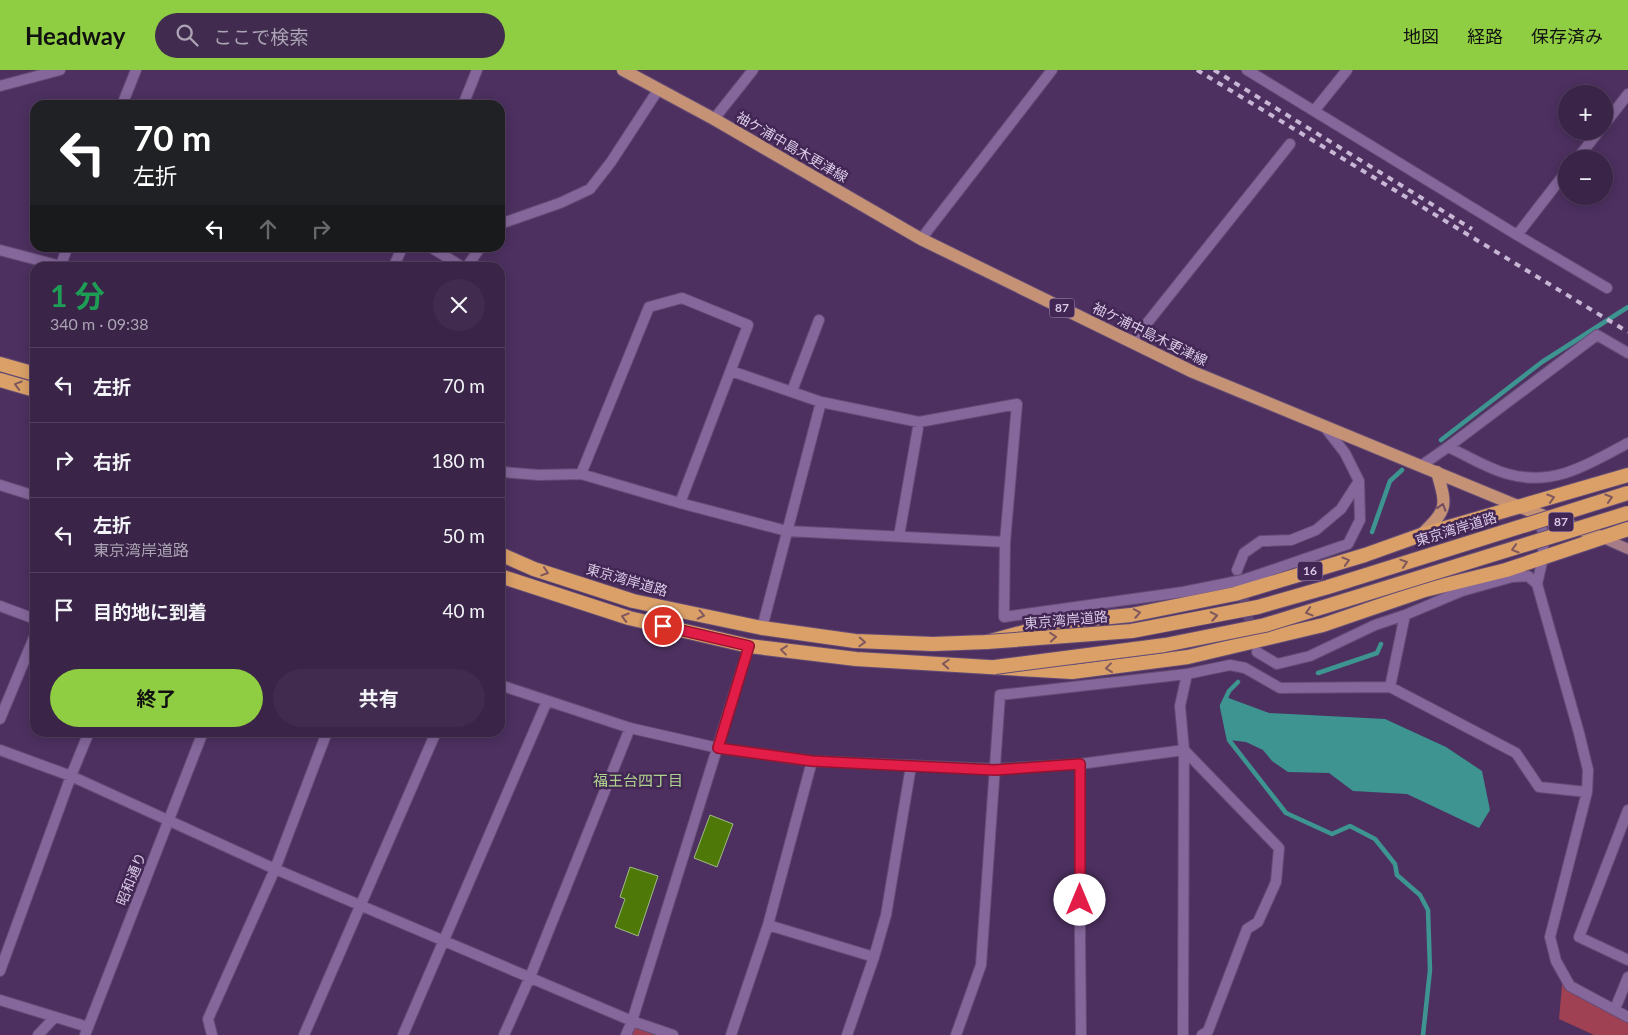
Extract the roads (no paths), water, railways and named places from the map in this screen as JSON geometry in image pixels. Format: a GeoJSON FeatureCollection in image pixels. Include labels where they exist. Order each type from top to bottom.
{"type":"FeatureCollection","features":[{"type":"Feature","properties":{"kind":"highway"},"geometry":{"type":"LineString","coordinates":[[0,364],[30,373]]}},
{"type":"Feature","properties":{"kind":"highway"},"geometry":{"type":"LineString","coordinates":[[0,380],[30,389]]}},
{"type":"Feature","properties":{"kind":"highway","name":"16"},"geometry":{"type":"LineString","coordinates":[[987,642],[1061,622],[1131,614],[1234,594],[1365,556],[1421,535],[1628,475]]}},
{"type":"Feature","properties":{"kind":"highway","name":"東京湾岸道路"},"geometry":{"type":"LineString","coordinates":[[505,556],[534,569],[633,601],[762,628],[855,642],[933,644],[987,642],[1132,631],[1258,607],[1328,587],[1628,492]]}},
{"type":"Feature","properties":{"kind":"highway"},"geometry":{"type":"LineString","coordinates":[[995,667],[1165,645],[1265,625],[1628,514]]}},
{"type":"Feature","properties":{"kind":"highway"},"geometry":{"type":"LineString","coordinates":[[505,578],[629,618],[749,646],[856,659],[1072,672],[1188,657],[1323,625],[1425,590],[1544,558],[1628,529]]}},
{"type":"Feature","properties":{"kind":"main road","name":"袖ケ浦中島木更津線"},"geometry":{"type":"LineString","coordinates":[[623,70],[714,119],[921,238],[1193,372],[1520,507]]}},
{"type":"Feature","properties":{"kind":"main road"},"geometry":{"type":"LineString","coordinates":[[1421,535],[1438,519],[1445,501],[1437,472]]}},
{"type":"Feature","properties":{"kind":"main road","name":"87"},"geometry":{"type":"LineString","coordinates":[[1520,507],[1601,537]]}},
{"type":"Feature","properties":{"kind":"main road"},"geometry":{"type":"LineString","coordinates":[[1601,537],[1628,550]]}},
{"type":"Feature","properties":{"kind":"street"},"geometry":{"type":"LineString","coordinates":[[1,87],[60,70]]}},
{"type":"Feature","properties":{"kind":"street"},"geometry":{"type":"LineString","coordinates":[[124,100],[136,70]]}},
{"type":"Feature","properties":{"kind":"street"},"geometry":{"type":"LineString","coordinates":[[465,100],[477,70]]}},
{"type":"Feature","properties":{"kind":"street"},"geometry":{"type":"LineString","coordinates":[[714,119],[753,70]]}},
{"type":"Feature","properties":{"kind":"street"},"geometry":{"type":"LineString","coordinates":[[921,238],[1052,70]]}},
{"type":"Feature","properties":{"kind":"street"},"geometry":{"type":"LineString","coordinates":[[1247,70],[1607,288]]}},
{"type":"Feature","properties":{"kind":"street"},"geometry":{"type":"LineString","coordinates":[[1314,112],[1348,70]]}},
{"type":"Feature","properties":{"kind":"street"},"geometry":{"type":"LineString","coordinates":[[505,222],[560,203],[590,189],[611,162],[658,90]]}},
{"type":"Feature","properties":{"kind":"street"},"geometry":{"type":"LineString","coordinates":[[1613,113],[1628,94]]}},
{"type":"Feature","properties":{"kind":"street"},"geometry":{"type":"LineString","coordinates":[[1584,150],[1592,140]]}},
{"type":"Feature","properties":{"kind":"street"},"geometry":{"type":"LineString","coordinates":[[1132,342],[1290,144]]}},
{"type":"Feature","properties":{"kind":"street"},"geometry":{"type":"LineString","coordinates":[[1517,235],[1558,182]]}},
{"type":"Feature","properties":{"kind":"street"},"geometry":{"type":"LineString","coordinates":[[0,250],[48,262]]}},
{"type":"Feature","properties":{"kind":"street"},"geometry":{"type":"LineString","coordinates":[[439,252],[455,262]]}},
{"type":"Feature","properties":{"kind":"street"},"geometry":{"type":"LineString","coordinates":[[581,474],[650,307],[682,298],[748,325],[680,503]]}},
{"type":"Feature","properties":{"kind":"street"},"geometry":{"type":"LineString","coordinates":[[792,392],[819,320]]}},
{"type":"Feature","properties":{"kind":"street"},"geometry":{"type":"LineString","coordinates":[[1422,465],[1597,335],[1628,353]]}},
{"type":"Feature","properties":{"kind":"street"},"geometry":{"type":"LineString","coordinates":[[731,371],[821,402],[919,422],[1017,404],[1005,542],[1004,617],[1183,592],[1243,580],[1348,544],[1360,520],[1359,481],[1345,453],[1324,425]]}},
{"type":"Feature","properties":{"kind":"street"},"geometry":{"type":"LineString","coordinates":[[762,628],[821,402]]}},
{"type":"Feature","properties":{"kind":"street"},"geometry":{"type":"LineString","coordinates":[[900,536],[919,422]]}},
{"type":"Feature","properties":{"kind":"street"},"geometry":{"type":"LineString","coordinates":[[1448,447],[1507,474],[1532,479],[1554,477],[1573,471],[1628,443]]}},
{"type":"Feature","properties":{"kind":"street"},"geometry":{"type":"LineString","coordinates":[[505,472],[539,475],[581,474],[680,503],[787,531],[1005,542]]}},
{"type":"Feature","properties":{"kind":"street"},"geometry":{"type":"LineString","coordinates":[[1237,570],[1244,553],[1261,541],[1291,540],[1316,530],[1342,508],[1359,481]]}},
{"type":"Feature","properties":{"kind":"street"},"geometry":{"type":"LineString","coordinates":[[0,485],[30,494]]}},
{"type":"Feature","properties":{"kind":"street"},"geometry":{"type":"LineString","coordinates":[[1538,513],[1544,534],[1544,558],[1538,584],[1580,732],[1588,770],[1587,792],[1550,937],[1556,961],[1570,986],[1628,1016]]}},
{"type":"Feature","properties":{"kind":"street"},"geometry":{"type":"LineString","coordinates":[[1257,652],[1277,664],[1310,656],[1375,625],[1406,615],[1462,591],[1512,577],[1528,576],[1538,584]]}},
{"type":"Feature","properties":{"kind":"street"},"geometry":{"type":"LineString","coordinates":[[0,606],[30,617]]}},
{"type":"Feature","properties":{"kind":"street"},"geometry":{"type":"LineString","coordinates":[[1390,687],[1406,615]]}},
{"type":"Feature","properties":{"kind":"street"},"geometry":{"type":"LineString","coordinates":[[626,1035],[632,1021],[749,646]]}},
{"type":"Feature","properties":{"kind":"street"},"geometry":{"type":"LineString","coordinates":[[0,719],[30,647]]}},
{"type":"Feature","properties":{"kind":"street"},"geometry":{"type":"LineString","coordinates":[[956,1035],[981,965],[1000,695],[1187,674],[1230,665],[1245,668],[1280,688],[1390,687],[1516,753],[1539,787],[1587,792]]}},
{"type":"Feature","properties":{"kind":"street"},"geometry":{"type":"LineString","coordinates":[[1183,1035],[1184,750],[1180,706],[1187,674]]}},
{"type":"Feature","properties":{"kind":"street"},"geometry":{"type":"LineString","coordinates":[[505,687],[630,728],[718,748],[812,761],[995,770],[1080,764],[1184,750]]}},
{"type":"Feature","properties":{"kind":"street"},"geometry":{"type":"LineString","coordinates":[[403,1035],[546,700]]}},
{"type":"Feature","properties":{"kind":"street"},"geometry":{"type":"LineString","coordinates":[[504,1035],[530,976],[630,728]]}},
{"type":"Feature","properties":{"kind":"street"},"geometry":{"type":"LineString","coordinates":[[0,971],[87,737]]}},
{"type":"Feature","properties":{"kind":"street","name":"昭和通り"},"geometry":{"type":"LineString","coordinates":[[86,1031],[201,737]]}},
{"type":"Feature","properties":{"kind":"street"},"geometry":{"type":"LineString","coordinates":[[212,1035],[208,1019],[275,869],[325,737]]}},
{"type":"Feature","properties":{"kind":"street"},"geometry":{"type":"LineString","coordinates":[[304,1035],[434,737]]}},
{"type":"Feature","properties":{"kind":"street"},"geometry":{"type":"LineString","coordinates":[[0,750],[72,776],[275,869],[632,1021],[673,1035]]}},
{"type":"Feature","properties":{"kind":"street"},"geometry":{"type":"LineString","coordinates":[[1184,750],[1279,848],[1276,882],[1258,922],[1247,929],[1208,1031],[1202,1035]]}},
{"type":"Feature","properties":{"kind":"street"},"geometry":{"type":"LineString","coordinates":[[731,1035],[768,925],[812,761]]}},
{"type":"Feature","properties":{"kind":"street"},"geometry":{"type":"LineString","coordinates":[[1080,764],[1082,1035]]}},
{"type":"Feature","properties":{"kind":"street"},"geometry":{"type":"LineString","coordinates":[[847,1035],[874,957],[886,915],[911,766]]}},
{"type":"Feature","properties":{"kind":"street"},"geometry":{"type":"LineString","coordinates":[[1628,810],[1578,937],[1628,960]]}},
{"type":"Feature","properties":{"kind":"street"},"geometry":{"type":"LineString","coordinates":[[768,925],[874,957]]}},
{"type":"Feature","properties":{"kind":"street"},"geometry":{"type":"LineString","coordinates":[[1615,1009],[1628,977]]}},
{"type":"Feature","properties":{"kind":"street"},"geometry":{"type":"LineString","coordinates":[[0,1000],[54,1017],[86,1031]]}},
{"type":"Feature","properties":{"kind":"street"},"geometry":{"type":"LineString","coordinates":[[38,1035],[54,1017]]}},
{"type":"Feature","properties":{"kind":"waterway"},"geometry":{"type":"LineString","coordinates":[[1441,440],[1542,362],[1628,307]]}},
{"type":"Feature","properties":{"kind":"waterway"},"geometry":{"type":"LineString","coordinates":[[1372,532],[1390,481],[1402,470]]}},
{"type":"Feature","properties":{"kind":"waterway"},"geometry":{"type":"LineString","coordinates":[[1318,673],[1377,653],[1381,644]]}},
{"type":"Feature","properties":{"kind":"waterway"},"geometry":{"type":"LineString","coordinates":[[1238,682],[1229,691],[1222,706],[1229,740],[1286,813],[1332,834],[1350,826],[1375,839],[1395,864],[1397,875],[1420,895],[1428,910],[1430,970],[1423,1035]]}},
{"type":"Feature","properties":{"kind":"tunnel"},"geometry":{"type":"LineString","coordinates":[[1237,570],[1252,633]]}},
{"type":"Feature","properties":{"kind":"railway"},"geometry":{"type":"LineString","coordinates":[[1197,70],[1628,332]]}},
{"type":"Feature","properties":{"kind":"railway"},"geometry":{"type":"LineString","coordinates":[[1214,70],[1472,229]]}},
{"type":"Feature","properties":{"kind":"district","name":"福王台四丁目"},"geometry":{"type":"Point","coordinates":[638,781]}}]}
